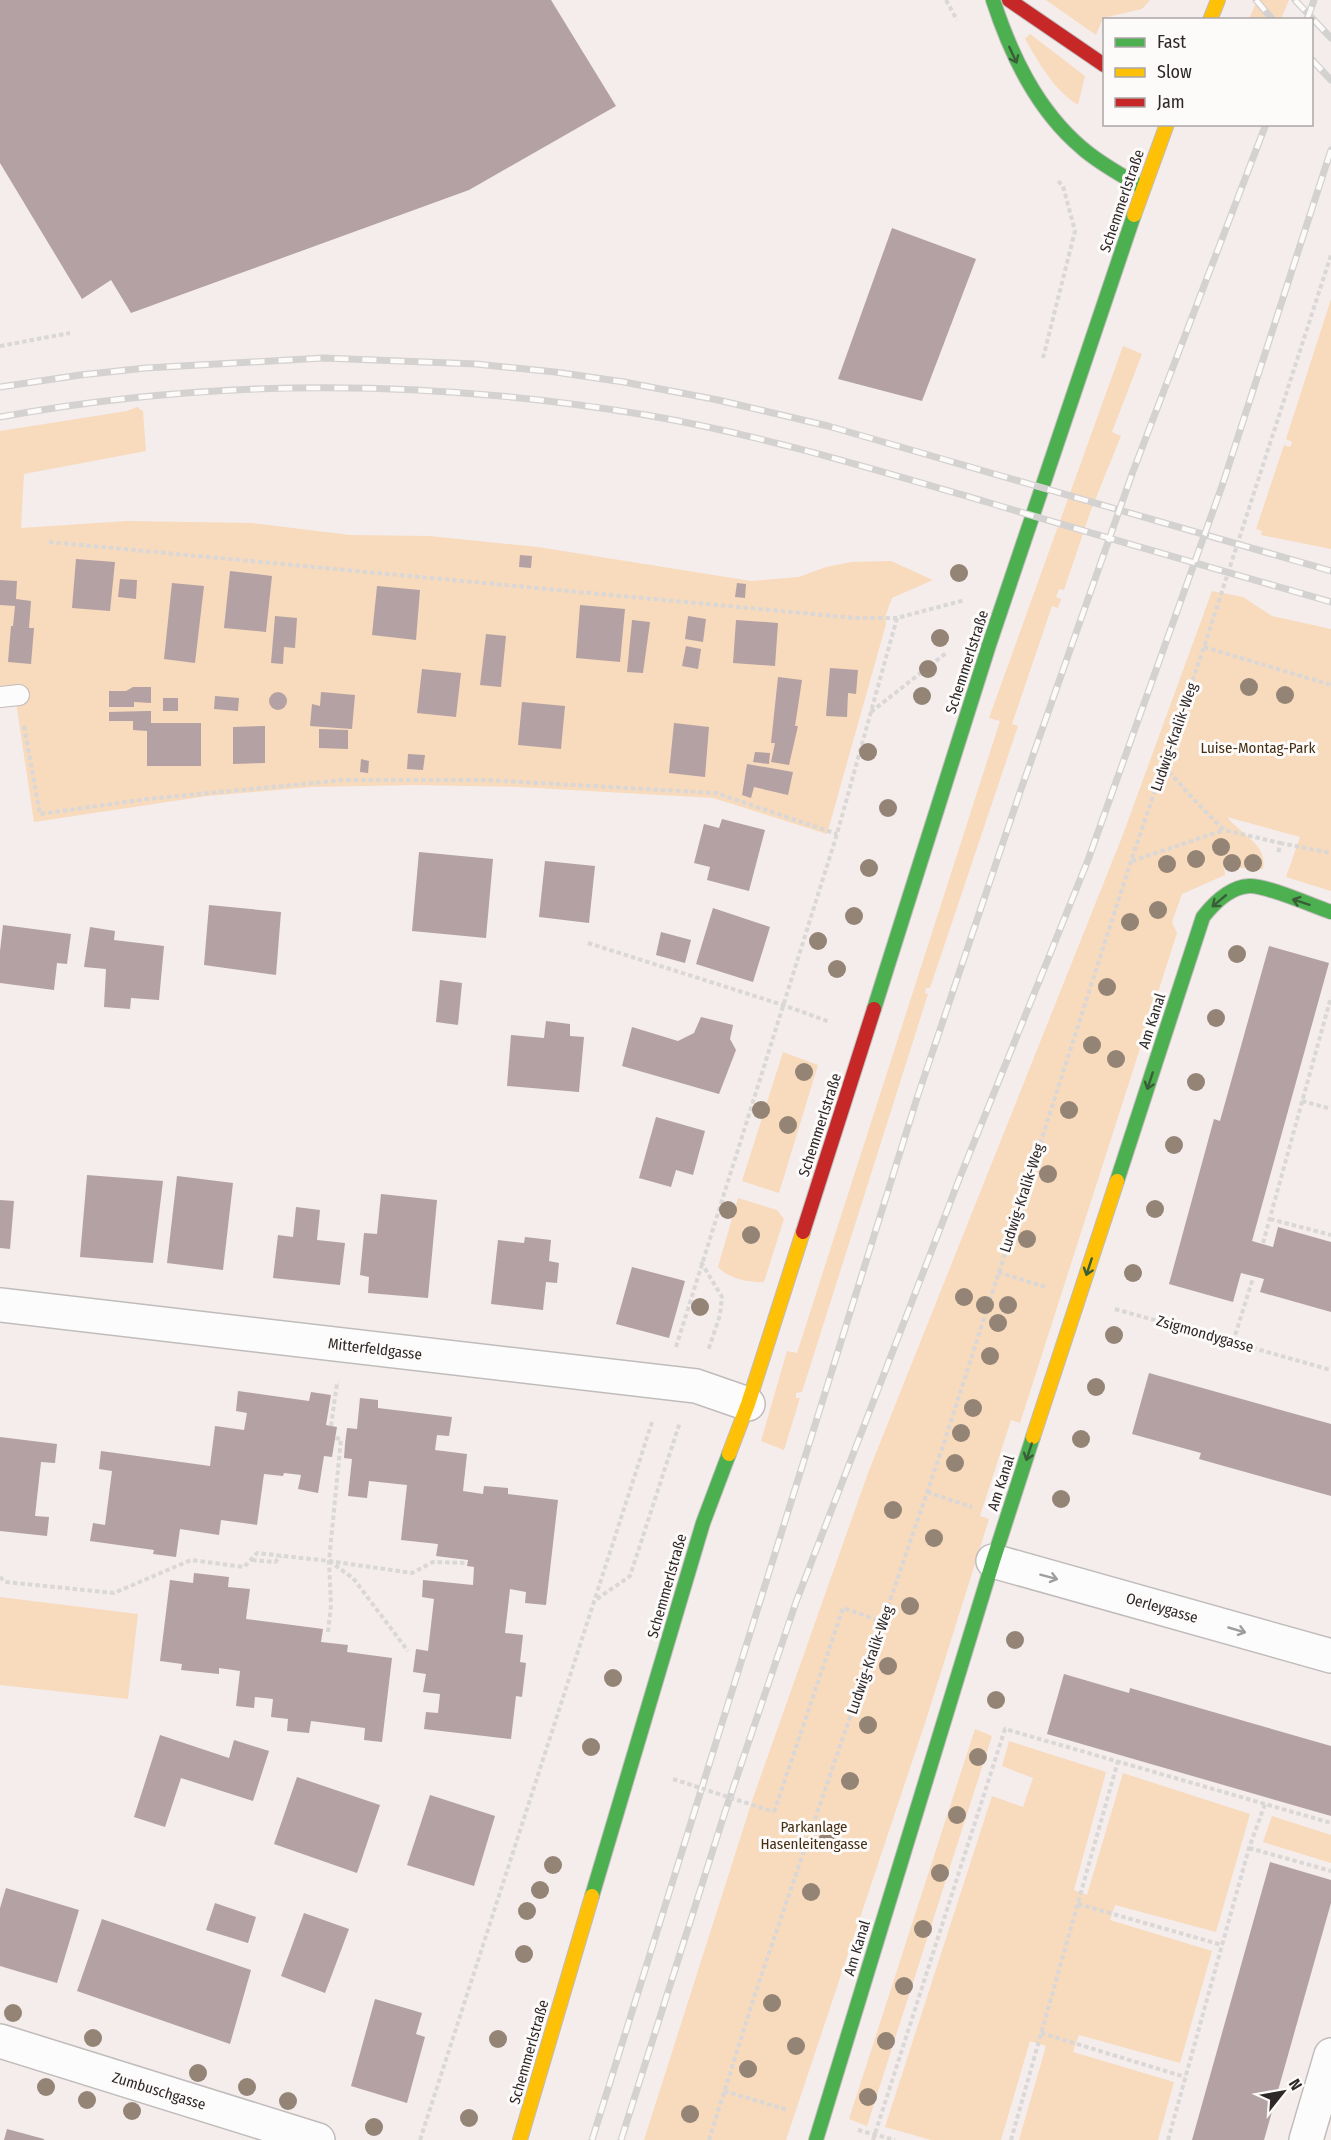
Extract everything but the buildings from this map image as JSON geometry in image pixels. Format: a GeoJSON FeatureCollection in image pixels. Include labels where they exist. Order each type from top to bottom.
{"type":"FeatureCollection","features":[{"type":"Feature","properties":{"kind":"main road"},"geometry":{"type":"LineString","coordinates":[[993,0],[1003,32],[1017,64],[1053,118],[1076,143],[1143,188]]}},
{"type":"Feature","properties":{"kind":"main road"},"geometry":{"type":"LineString","coordinates":[[1009,0],[1103,63]]}},
{"type":"Feature","properties":{"kind":"main road"},"geometry":{"type":"LineString","coordinates":[[1211,18],[1218,0]]}},
{"type":"Feature","properties":{"kind":"main road","name":"Schemmerlstraße"},"geometry":{"type":"LineString","coordinates":[[520,2140],[703,1523],[726,1456],[748,1404],[989,645],[1143,188],[1166,126]]}},
{"type":"Feature","properties":{"kind":"main road","name":"Am Kanal"},"geometry":{"type":"LineString","coordinates":[[816,2140],[993,1561],[1203,917],[1215,902],[1231,892],[1251,885],[1331,912]]}},
{"type":"Feature","properties":{"kind":"street","name":"Mitterfeldgasse"},"geometry":{"type":"LineString","coordinates":[[0,1305],[696,1386],[748,1404]]}},
{"type":"Feature","properties":{"kind":"street","name":"Oerleygasse"},"geometry":{"type":"LineString","coordinates":[[993,1561],[1331,1656]]}},
{"type":"Feature","properties":{"kind":"street","name":"Zumbuschgasse"},"geometry":{"type":"LineString","coordinates":[[0,2041],[318,2140]]}},
{"type":"Feature","properties":{"kind":"street"},"geometry":{"type":"LineString","coordinates":[[1306,2140],[1331,2055]]}},
{"type":"Feature","properties":{"kind":"path"},"geometry":{"type":"LineString","coordinates":[[1041,368],[1075,231],[1063,186]]}},
{"type":"Feature","properties":{"kind":"path","name":"Ludwig-Kralik-Weg"},"geometry":{"type":"LineString","coordinates":[[709,2140],[756,1991],[927,1492],[1131,861],[1204,646],[1331,255]]}},
{"type":"Feature","properties":{"kind":"path"},"geometry":{"type":"LineString","coordinates":[[0,346],[70,333]]}},
{"type":"Feature","properties":{"kind":"path"},"geometry":{"type":"LineString","coordinates":[[49,542],[855,618],[897,618],[971,598],[968,608]]}},
{"type":"Feature","properties":{"kind":"path"},"geometry":{"type":"LineString","coordinates":[[674,1351],[837,834],[897,618]]}},
{"type":"Feature","properties":{"kind":"path"},"geometry":{"type":"LineString","coordinates":[[1204,646],[1331,685]]}},
{"type":"Feature","properties":{"kind":"path"},"geometry":{"type":"LineString","coordinates":[[870,712],[948,652]]}},
{"type":"Feature","properties":{"kind":"path"},"geometry":{"type":"LineString","coordinates":[[10,696],[40,814],[147,799],[344,780],[486,780],[716,793],[837,834]]}},
{"type":"Feature","properties":{"kind":"path"},"geometry":{"type":"LineString","coordinates":[[1164,765],[1224,830]]}},
{"type":"Feature","properties":{"kind":"path"},"geometry":{"type":"LineString","coordinates":[[1131,861],[1224,830],[1331,853]]}},
{"type":"Feature","properties":{"kind":"path"},"geometry":{"type":"LineString","coordinates":[[1272,893],[1280,843]]}},
{"type":"Feature","properties":{"kind":"path"},"geometry":{"type":"LineString","coordinates":[[588,943],[783,1005],[866,1035]]}},
{"type":"Feature","properties":{"kind":"path"},"geometry":{"type":"LineString","coordinates":[[1263,1243],[1329,1012],[1331,997]]}},
{"type":"Feature","properties":{"kind":"path"},"geometry":{"type":"LineString","coordinates":[[1302,1101],[1331,1109]]}},
{"type":"Feature","properties":{"kind":"path"},"geometry":{"type":"LineString","coordinates":[[1270,1219],[1331,1235]]}},
{"type":"Feature","properties":{"kind":"path"},"geometry":{"type":"LineString","coordinates":[[596,1599],[630,1576],[682,1416],[696,1386],[720,1315],[722,1297],[701,1262]]}},
{"type":"Feature","properties":{"kind":"path","name":"Zsigmondygasse"},"geometry":{"type":"LineString","coordinates":[[998,1272],[1079,1299],[1331,1370]]}},
{"type":"Feature","properties":{"kind":"path"},"geometry":{"type":"LineString","coordinates":[[1233,1342],[1252,1278]]}},
{"type":"Feature","properties":{"kind":"path"},"geometry":{"type":"LineString","coordinates":[[331,1426],[337,1383],[347,1384]]}},
{"type":"Feature","properties":{"kind":"path"},"geometry":{"type":"LineString","coordinates":[[420,2140],[654,1415]]}},
{"type":"Feature","properties":{"kind":"path"},"geometry":{"type":"LineString","coordinates":[[328,1632],[331,1605],[329,1561],[341,1439],[335,1438]]}},
{"type":"Feature","properties":{"kind":"path"},"geometry":{"type":"LineString","coordinates":[[927,1492],[1007,1518]]}},
{"type":"Feature","properties":{"kind":"path"},"geometry":{"type":"LineString","coordinates":[[0,1578],[4,1582],[114,1593],[191,1560],[244,1567],[257,1553],[412,1574],[433,1563],[465,1563]]}},
{"type":"Feature","properties":{"kind":"path"},"geometry":{"type":"LineString","coordinates":[[329,1561],[353,1578],[408,1651]]}},
{"type":"Feature","properties":{"kind":"path"},"geometry":{"type":"LineString","coordinates":[[673,1779],[774,1812],[843,1608],[883,1623]]}},
{"type":"Feature","properties":{"kind":"path"},"geometry":{"type":"LineString","coordinates":[[873,2140],[1005,1728],[1331,1822]]}},
{"type":"Feature","properties":{"kind":"path"},"geometry":{"type":"LineString","coordinates":[[1011,2140],[1118,1761]]}},
{"type":"Feature","properties":{"kind":"path"},"geometry":{"type":"LineString","coordinates":[[1168,2140],[1249,1848],[1265,1804]]}},
{"type":"Feature","properties":{"kind":"path"},"geometry":{"type":"LineString","coordinates":[[1249,1848],[1331,1871]]}},
{"type":"Feature","properties":{"kind":"path"},"geometry":{"type":"LineString","coordinates":[[1078,1904],[1222,1945]]}},
{"type":"Feature","properties":{"kind":"path"},"geometry":{"type":"LineString","coordinates":[[1041,2033],[1185,2077]]}},
{"type":"Feature","properties":{"kind":"path"},"geometry":{"type":"LineString","coordinates":[[724,2091],[822,2120]]}},
{"type":"Feature","properties":{"kind":"green space"},"geometry":{"type":"Polygon","coordinates":[[[1046,0],[1150,0],[1142,9],[1103,18],[1096,35],[1046,0]]]}},
{"type":"Feature","properties":{"kind":"green space"},"geometry":{"type":"Polygon","coordinates":[[[1257,0],[1289,0],[1281,18],[1249,18],[1257,0]]]}},
{"type":"Feature","properties":{"kind":"green space"},"geometry":{"type":"Polygon","coordinates":[[[1030,34],[1085,76],[1078,105],[1054,84],[1042,67],[1025,39],[1030,34]]]}},
{"type":"Feature","properties":{"kind":"green space"},"geometry":{"type":"Polygon","coordinates":[[[1331,299],[1331,549],[1261,535],[1262,531],[1256,529],[1284,445],[1290,447],[1292,442],[1286,439],[1331,299]]]}},
{"type":"Feature","properties":{"kind":"green space"},"geometry":{"type":"Polygon","coordinates":[[[1123,346],[1142,354],[1112,432],[1121,436],[1091,510],[1064,590],[1059,589],[1056,597],[1061,599],[1058,608],[1052,606],[1012,724],[1018,726],[930,988],[926,988],[925,993],[928,994],[802,1392],[796,1393],[796,1398],[800,1398],[784,1450],[761,1441],[787,1351],[797,1353],[1000,721],[989,718],[1123,346]]]}},
{"type":"Feature","properties":{"kind":"green space"},"geometry":{"type":"Polygon","coordinates":[[[137,407],[143,411],[146,451],[24,474],[21,528],[127,521],[252,523],[350,535],[430,536],[538,547],[751,581],[799,577],[826,567],[852,562],[891,561],[933,580],[892,598],[827,834],[713,798],[519,787],[416,785],[312,787],[207,796],[34,822],[16,702],[0,705],[0,431],[127,411],[137,407]]]}},
{"type":"Feature","properties":{"kind":"green space","name":"Parkanlage Hasenleitengasse"},"geometry":{"type":"Polygon","coordinates":[[[1212,591],[1243,597],[1272,616],[1331,629],[1331,891],[1286,877],[1300,837],[1227,817],[1257,846],[1263,860],[1263,869],[1224,867],[1225,875],[1182,894],[1172,922],[1177,933],[1020,1423],[1011,1420],[980,1516],[989,1519],[926,1720],[786,2140],[644,2140],[753,1798],[868,1473],[1122,837],[1212,591]]]}},
{"type":"Feature","properties":{"kind":"green space"},"geometry":{"type":"Polygon","coordinates":[[[783,1052],[818,1065],[779,1193],[742,1181],[783,1052]]]}},
{"type":"Feature","properties":{"kind":"green space"},"geometry":{"type":"Polygon","coordinates":[[[738,1198],[777,1210],[784,1219],[764,1282],[739,1279],[718,1267],[738,1198]]]}},
{"type":"Feature","properties":{"kind":"green space"},"geometry":{"type":"Polygon","coordinates":[[[0,1597],[138,1614],[128,1699],[0,1685],[0,1597]]]}},
{"type":"Feature","properties":{"kind":"green space"},"geometry":{"type":"Polygon","coordinates":[[[975,1729],[992,1736],[867,2126],[849,2119],[975,1729]]]}},
{"type":"Feature","properties":{"kind":"green space"},"geometry":{"type":"Polygon","coordinates":[[[1009,1741],[1106,1772],[1074,1890],[1087,1895],[1123,1773],[1250,1814],[1216,1932],[1115,1905],[1110,1920],[1212,1951],[1180,2063],[1079,2035],[1073,2052],[1174,2082],[1158,2140],[1019,2140],[1046,2046],[1030,2041],[1001,2140],[931,2140],[885,2127],[992,1796],[1023,1807],[1033,1778],[1002,1766],[1009,1741]]]}},
{"type":"Feature","properties":{"kind":"green space"},"geometry":{"type":"Polygon","coordinates":[[[1272,1816],[1331,1835],[1331,1863],[1263,1842],[1272,1816]]]}},
{"type":"Feature","properties":{"kind":"railway"},"geometry":{"type":"LineString","coordinates":[[1256,0],[1271,18]]}},
{"type":"Feature","properties":{"kind":"railway"},"geometry":{"type":"LineString","coordinates":[[1295,0],[1312,18]]}},
{"type":"Feature","properties":{"kind":"railway"},"geometry":{"type":"LineString","coordinates":[[1308,18],[1314,0]]}},
{"type":"Feature","properties":{"kind":"railway"},"geometry":{"type":"LineString","coordinates":[[1313,19],[1331,38]]}},
{"type":"Feature","properties":{"kind":"railway"},"geometry":{"type":"LineString","coordinates":[[1313,61],[1331,80]]}},
{"type":"Feature","properties":{"kind":"railway"},"geometry":{"type":"LineString","coordinates":[[592,2140],[917,1098],[1019,795],[1132,474],[1265,126]]}},
{"type":"Feature","properties":{"kind":"railway"},"geometry":{"type":"LineString","coordinates":[[621,2140],[724,1815],[796,1602],[960,1177],[1088,860],[1223,483],[1331,150]]}},
{"type":"Feature","properties":{"kind":"railway"},"geometry":{"type":"LineString","coordinates":[[0,387],[146,368],[323,358],[476,364],[555,372],[624,382],[718,400],[828,426],[1331,571]]}},
{"type":"Feature","properties":{"kind":"railway"},"geometry":{"type":"LineString","coordinates":[[0,417],[80,404],[161,395],[242,390],[323,388],[404,390],[566,403],[689,423],[819,454],[1331,602]]}},
{"type":"Feature","properties":{"kind":"traffic: fast"},"geometry":{"type":"LineString","coordinates":[[993,0],[1017,61],[1052,117],[1089,154],[1143,188]]}},
{"type":"Feature","properties":{"kind":"traffic: fast"},"geometry":{"type":"LineString","coordinates":[[874,1009],[989,645],[1134,215]]}},
{"type":"Feature","properties":{"kind":"traffic: fast"},"geometry":{"type":"LineString","coordinates":[[1117,1181],[1203,917],[1217,901],[1235,889],[1249,886],[1278,892],[1331,912]]}},
{"type":"Feature","properties":{"kind":"traffic: fast"},"geometry":{"type":"LineString","coordinates":[[816,2140],[1033,1437]]}},
{"type":"Feature","properties":{"kind":"traffic: fast"},"geometry":{"type":"LineString","coordinates":[[592,1896],[703,1523],[729,1454]]}},
{"type":"Feature","properties":{"kind":"traffic: slow"},"geometry":{"type":"LineString","coordinates":[[1211,18],[1218,0]]}},
{"type":"Feature","properties":{"kind":"traffic: slow"},"geometry":{"type":"LineString","coordinates":[[1134,215],[1166,126]]}},
{"type":"Feature","properties":{"kind":"traffic: slow"},"geometry":{"type":"LineString","coordinates":[[1033,1437],[1117,1181]]}},
{"type":"Feature","properties":{"kind":"traffic: slow"},"geometry":{"type":"LineString","coordinates":[[729,1454],[748,1404],[803,1232]]}},
{"type":"Feature","properties":{"kind":"traffic: slow"},"geometry":{"type":"LineString","coordinates":[[520,2140],[592,1896]]}},
{"type":"Feature","properties":{"kind":"traffic: jam"},"geometry":{"type":"LineString","coordinates":[[1009,0],[1103,64]]}},
{"type":"Feature","properties":{"kind":"traffic: jam"},"geometry":{"type":"LineString","coordinates":[[803,1232],[874,1009]]}},
{"type":"Feature","properties":{"kind":"park label","name":"Luise-Montag-Park"},"geometry":{"type":"Point","coordinates":[1258,748]}}]}
